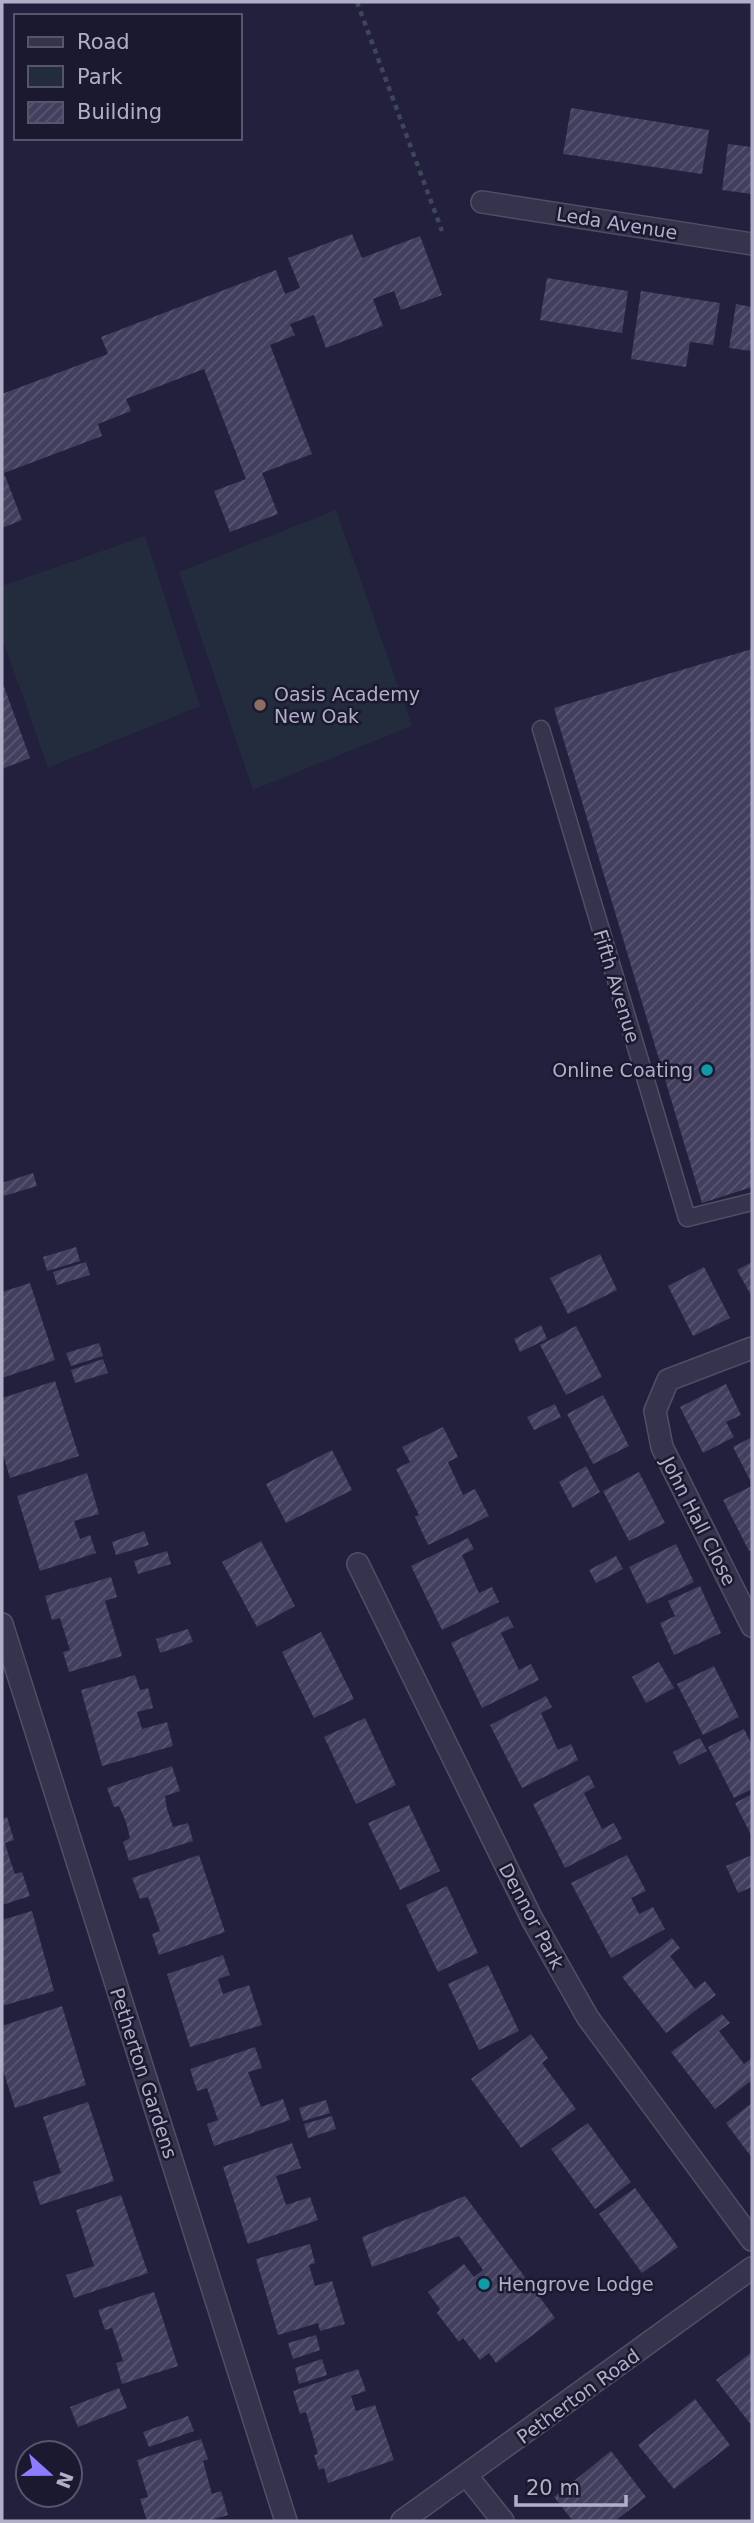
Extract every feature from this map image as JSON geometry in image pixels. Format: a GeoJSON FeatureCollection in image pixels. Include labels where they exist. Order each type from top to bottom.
{"type":"FeatureCollection","features":[{"type":"Feature","properties":{"kind":"street","name":"Leda Avenue"},"geometry":{"type":"LineString","coordinates":[[482,202],[752,244]]}},
{"type":"Feature","properties":{"kind":"street","name":"John Hall Close"},"geometry":{"type":"LineString","coordinates":[[752,1348],[668,1380],[655,1411],[662,1447],[752,1626]]}},
{"type":"Feature","properties":{"kind":"street","name":"Dennor Park"},"geometry":{"type":"LineString","coordinates":[[358,1564],[532,1919],[588,2018],[752,2240]]}},
{"type":"Feature","properties":{"kind":"street","name":"Petherton Gardens"},"geometry":{"type":"LineString","coordinates":[[2,1624],[286,2521]]}},
{"type":"Feature","properties":{"kind":"street","name":"Petherton Road"},"geometry":{"type":"LineString","coordinates":[[402,2521],[752,2268]]}},
{"type":"Feature","properties":{"kind":"street"},"geometry":{"type":"LineString","coordinates":[[467,2476],[503,2521]]}},
{"type":"Feature","properties":{"kind":"lane","name":"Fifth Avenue"},"geometry":{"type":"LineString","coordinates":[[541,729],[687,1218],[752,1202]]}},
{"type":"Feature","properties":{"kind":"path"},"geometry":{"type":"LineString","coordinates":[[357,2],[442,231]]}},
{"type":"Feature","properties":{"kind":"green space"},"geometry":{"type":"Polygon","coordinates":[[[336,510],[412,726],[253,790],[179,572],[336,510]]]}},
{"type":"Feature","properties":{"kind":"green space"},"geometry":{"type":"Polygon","coordinates":[[[145,536],[200,706],[48,768],[2,637],[2,586],[145,536]]]}},
{"type":"Feature","properties":{"kind":"building"},"geometry":{"type":"Polygon","coordinates":[[[571,108],[709,130],[702,174],[563,154],[571,108]]]}},
{"type":"Feature","properties":{"kind":"building"},"geometry":{"type":"Polygon","coordinates":[[[728,144],[752,147],[752,194],[722,190],[728,144]]]}},
{"type":"Feature","properties":{"kind":"building"},"geometry":{"type":"Polygon","coordinates":[[[352,234],[362,258],[420,236],[442,295],[401,310],[394,291],[373,299],[383,326],[326,348],[314,315],[290,324],[295,335],[270,345],[312,454],[262,473],[278,514],[230,532],[214,491],[246,479],[204,369],[126,399],[131,411],[98,424],[102,436],[4,473],[22,520],[2,528],[2,394],[108,354],[101,337],[276,270],[285,294],[300,288],[288,258],[352,234]]]}},
{"type":"Feature","properties":{"kind":"building"},"geometry":{"type":"Polygon","coordinates":[[[547,278],[628,291],[622,333],[540,320],[547,278]]]}},
{"type":"Feature","properties":{"kind":"building"},"geometry":{"type":"Polygon","coordinates":[[[641,291],[720,303],[713,345],[690,342],[686,367],[631,359],[641,291]]]}},
{"type":"Feature","properties":{"kind":"building"},"geometry":{"type":"Polygon","coordinates":[[[736,304],[752,307],[752,351],[729,348],[736,304]]]}},
{"type":"Feature","properties":{"kind":"building"},"geometry":{"type":"Polygon","coordinates":[[[752,649],[752,1187],[702,1203],[554,708],[752,649]]]}},
{"type":"Feature","properties":{"kind":"building"},"geometry":{"type":"Polygon","coordinates":[[[2,681],[30,758],[2,769],[2,681]]]}},
{"type":"Feature","properties":{"kind":"building"},"geometry":{"type":"Polygon","coordinates":[[[33,1173],[37,1186],[4,1196],[2,1183],[33,1173]]]}},
{"type":"Feature","properties":{"kind":"building"},"geometry":{"type":"Polygon","coordinates":[[[76,1247],[80,1261],[47,1271],[43,1257],[76,1247]]]}},
{"type":"Feature","properties":{"kind":"building"},"geometry":{"type":"Polygon","coordinates":[[[600,1254],[617,1290],[568,1314],[550,1278],[600,1254]]]}},
{"type":"Feature","properties":{"kind":"building"},"geometry":{"type":"Polygon","coordinates":[[[86,1262],[90,1275],[57,1285],[53,1272],[86,1262]]]}},
{"type":"Feature","properties":{"kind":"building"},"geometry":{"type":"Polygon","coordinates":[[[752,1262],[752,1297],[737,1270],[752,1262]]]}},
{"type":"Feature","properties":{"kind":"building"},"geometry":{"type":"Polygon","coordinates":[[[704,1267],[730,1318],[693,1336],[668,1286],[704,1267]]]}},
{"type":"Feature","properties":{"kind":"building"},"geometry":{"type":"Polygon","coordinates":[[[30,1283],[55,1360],[2,1378],[2,1292],[30,1283]]]}},
{"type":"Feature","properties":{"kind":"building"},"geometry":{"type":"Polygon","coordinates":[[[541,1325],[547,1339],[520,1352],[514,1339],[541,1325]]]}},
{"type":"Feature","properties":{"kind":"building"},"geometry":{"type":"Polygon","coordinates":[[[576,1326],[602,1377],[566,1395],[540,1345],[576,1326]]]}},
{"type":"Feature","properties":{"kind":"building"},"geometry":{"type":"Polygon","coordinates":[[[99,1343],[103,1356],[71,1366],[66,1353],[99,1343]]]}},
{"type":"Feature","properties":{"kind":"building"},"geometry":{"type":"Polygon","coordinates":[[[103,1359],[108,1373],[75,1383],[71,1370],[103,1359]]]}},
{"type":"Feature","properties":{"kind":"building"},"geometry":{"type":"Polygon","coordinates":[[[55,1381],[79,1456],[10,1478],[2,1451],[2,1398],[55,1381]]]}},
{"type":"Feature","properties":{"kind":"building"},"geometry":{"type":"Polygon","coordinates":[[[726,1384],[741,1415],[726,1422],[734,1437],[703,1453],[680,1407],[726,1384]]]}},
{"type":"Feature","properties":{"kind":"building"},"geometry":{"type":"Polygon","coordinates":[[[603,1395],[629,1446],[593,1464],[567,1414],[603,1395]]]}},
{"type":"Feature","properties":{"kind":"building"},"geometry":{"type":"Polygon","coordinates":[[[555,1404],[561,1417],[534,1430],[527,1417],[555,1404]]]}},
{"type":"Feature","properties":{"kind":"building"},"geometry":{"type":"Polygon","coordinates":[[[443,1427],[458,1457],[448,1462],[463,1495],[475,1489],[489,1516],[428,1545],[415,1517],[419,1515],[396,1469],[410,1462],[402,1447],[443,1427]]]}},
{"type":"Feature","properties":{"kind":"building"},"geometry":{"type":"Polygon","coordinates":[[[752,1437],[752,1484],[733,1447],[752,1437]]]}},
{"type":"Feature","properties":{"kind":"building"},"geometry":{"type":"Polygon","coordinates":[[[332,1450],[352,1490],[286,1523],[266,1484],[332,1450]]]}},
{"type":"Feature","properties":{"kind":"building"},"geometry":{"type":"Polygon","coordinates":[[[586,1466],[600,1492],[573,1508],[559,1482],[586,1466]]]}},
{"type":"Feature","properties":{"kind":"building"},"geometry":{"type":"Polygon","coordinates":[[[639,1472],[665,1523],[629,1541],[603,1491],[639,1472]]]}},
{"type":"Feature","properties":{"kind":"building"},"geometry":{"type":"Polygon","coordinates":[[[87,1473],[99,1514],[74,1521],[80,1539],[90,1535],[96,1553],[40,1571],[17,1496],[87,1473]]]}},
{"type":"Feature","properties":{"kind":"building"},"geometry":{"type":"Polygon","coordinates":[[[752,1486],[752,1549],[749,1551],[723,1500],[752,1486]]]}},
{"type":"Feature","properties":{"kind":"building"},"geometry":{"type":"Polygon","coordinates":[[[144,1531],[149,1545],[116,1555],[112,1542],[144,1531]]]}},
{"type":"Feature","properties":{"kind":"building"},"geometry":{"type":"Polygon","coordinates":[[[468,1538],[474,1549],[462,1555],[479,1593],[492,1587],[499,1602],[442,1630],[411,1566],[468,1538]]]}},
{"type":"Feature","properties":{"kind":"building"},"geometry":{"type":"Polygon","coordinates":[[[261,1541],[295,1606],[257,1627],[222,1562],[261,1541]]]}},
{"type":"Feature","properties":{"kind":"building"},"geometry":{"type":"Polygon","coordinates":[[[676,1544],[694,1582],[647,1604],[629,1567],[676,1544]]]}},
{"type":"Feature","properties":{"kind":"building"},"geometry":{"type":"Polygon","coordinates":[[[167,1551],[171,1564],[138,1574],[134,1561],[167,1551]]]}},
{"type":"Feature","properties":{"kind":"building"},"geometry":{"type":"Polygon","coordinates":[[[616,1556],[623,1569],[596,1583],[589,1570],[616,1556]]]}},
{"type":"Feature","properties":{"kind":"building"},"geometry":{"type":"Polygon","coordinates":[[[111,1577],[117,1597],[105,1601],[122,1656],[69,1672],[63,1652],[70,1650],[60,1618],[52,1620],[45,1596],[111,1577]]]}},
{"type":"Feature","properties":{"kind":"building"},"geometry":{"type":"Polygon","coordinates":[[[700,1586],[721,1633],[674,1655],[660,1623],[675,1616],[668,1601],[700,1586]]]}},
{"type":"Feature","properties":{"kind":"building"},"geometry":{"type":"Polygon","coordinates":[[[508,1616],[514,1627],[501,1633],[519,1670],[531,1664],[539,1680],[482,1708],[451,1643],[508,1616]]]}},
{"type":"Feature","properties":{"kind":"building"},"geometry":{"type":"Polygon","coordinates":[[[188,1629],[193,1642],[160,1653],[156,1639],[188,1629]]]}},
{"type":"Feature","properties":{"kind":"building"},"geometry":{"type":"Polygon","coordinates":[[[321,1632],[354,1699],[314,1718],[282,1652],[321,1632]]]}},
{"type":"Feature","properties":{"kind":"building"},"geometry":{"type":"Polygon","coordinates":[[[659,1662],[674,1688],[646,1703],[632,1677],[659,1662]]]}},
{"type":"Feature","properties":{"kind":"building"},"geometry":{"type":"Polygon","coordinates":[[[714,1666],[739,1717],[703,1735],[677,1684],[714,1666]]]}},
{"type":"Feature","properties":{"kind":"building"},"geometry":{"type":"Polygon","coordinates":[[[135,1675],[140,1690],[148,1688],[153,1708],[137,1712],[142,1729],[167,1722],[173,1746],[102,1766],[81,1690],[135,1675]]]}},
{"type":"Feature","properties":{"kind":"building"},"geometry":{"type":"Polygon","coordinates":[[[546,1696],[552,1707],[541,1713],[558,1750],[571,1744],[578,1760],[522,1788],[490,1725],[546,1696]]]}},
{"type":"Feature","properties":{"kind":"building"},"geometry":{"type":"Polygon","coordinates":[[[365,1718],[396,1785],[356,1804],[324,1737],[365,1718]]]}},
{"type":"Feature","properties":{"kind":"building"},"geometry":{"type":"Polygon","coordinates":[[[744,1729],[752,1745],[752,1789],[734,1798],[708,1747],[744,1729]]]}},
{"type":"Feature","properties":{"kind":"building"},"geometry":{"type":"Polygon","coordinates":[[[700,1738],[707,1751],[679,1765],[673,1752],[700,1738]]]}},
{"type":"Feature","properties":{"kind":"building"},"geometry":{"type":"Polygon","coordinates":[[[172,1766],[180,1791],[165,1796],[167,1809],[173,1827],[188,1823],[193,1841],[129,1861],[123,1842],[130,1838],[126,1822],[119,1806],[114,1807],[107,1788],[172,1766]]]}},
{"type":"Feature","properties":{"kind":"building"},"geometry":{"type":"Polygon","coordinates":[[[589,1775],[595,1787],[584,1793],[602,1829],[614,1823],[622,1839],[565,1868],[533,1804],[589,1775]]]}},
{"type":"Feature","properties":{"kind":"building"},"geometry":{"type":"Polygon","coordinates":[[[752,1794],[752,1837],[735,1803],[752,1794]]]}},
{"type":"Feature","properties":{"kind":"building"},"geometry":{"type":"Polygon","coordinates":[[[409,1805],[440,1871],[400,1890],[368,1823],[409,1805]]]}},
{"type":"Feature","properties":{"kind":"building"},"geometry":{"type":"Polygon","coordinates":[[[7,1817],[14,1840],[5,1843],[15,1874],[22,1872],[30,1896],[2,1905],[2,1819],[7,1817]]]}},
{"type":"Feature","properties":{"kind":"building"},"geometry":{"type":"Polygon","coordinates":[[[199,1855],[225,1932],[159,1955],[152,1934],[160,1931],[148,1897],[140,1899],[132,1878],[199,1855]]]}},
{"type":"Feature","properties":{"kind":"building"},"geometry":{"type":"Polygon","coordinates":[[[627,1855],[646,1891],[631,1898],[639,1914],[653,1907],[665,1929],[611,1958],[571,1883],[627,1855]]]}},
{"type":"Feature","properties":{"kind":"building"},"geometry":{"type":"Polygon","coordinates":[[[752,1855],[752,1887],[738,1893],[726,1866],[752,1855]]]}},
{"type":"Feature","properties":{"kind":"building"},"geometry":{"type":"Polygon","coordinates":[[[447,1886],[478,1953],[438,1972],[406,1905],[447,1886]]]}},
{"type":"Feature","properties":{"kind":"building"},"geometry":{"type":"Polygon","coordinates":[[[32,1911],[54,1991],[2,2006],[2,1920],[32,1911]]]}},
{"type":"Feature","properties":{"kind":"building"},"geometry":{"type":"Polygon","coordinates":[[[672,1938],[680,1948],[670,1956],[695,1989],[705,1981],[716,1995],[666,2033],[622,1977],[672,1938]]]}},
{"type":"Feature","properties":{"kind":"building"},"geometry":{"type":"Polygon","coordinates":[[[223,1955],[230,1975],[218,1979],[223,1994],[249,1985],[262,2025],[190,2047],[167,1974],[223,1955]]]}},
{"type":"Feature","properties":{"kind":"building"},"geometry":{"type":"Polygon","coordinates":[[[488,1965],[519,2031],[479,2050],[448,1984],[488,1965]]]}},
{"type":"Feature","properties":{"kind":"building"},"geometry":{"type":"Polygon","coordinates":[[[62,2006],[86,2085],[15,2108],[2,2067],[2,2026],[62,2006]]]}},
{"type":"Feature","properties":{"kind":"building"},"geometry":{"type":"Polygon","coordinates":[[[722,2014],[730,2023],[719,2031],[744,2064],[752,2058],[752,2080],[715,2109],[671,2052],[722,2014]]]}},
{"type":"Feature","properties":{"kind":"building"},"geometry":{"type":"Polygon","coordinates":[[[531,2034],[548,2058],[542,2063],[576,2109],[521,2148],[471,2079],[531,2034]]]}},
{"type":"Feature","properties":{"kind":"building"},"geometry":{"type":"Polygon","coordinates":[[[255,2047],[262,2068],[248,2072],[261,2107],[283,2099],[290,2120],[214,2146],[207,2124],[218,2120],[207,2088],[197,2091],[190,2069],[255,2047]]]}},
{"type":"Feature","properties":{"kind":"building"},"geometry":{"type":"Polygon","coordinates":[[[326,2100],[330,2113],[303,2121],[299,2108],[326,2100]]]}},
{"type":"Feature","properties":{"kind":"building"},"geometry":{"type":"Polygon","coordinates":[[[88,2102],[114,2181],[40,2205],[33,2182],[61,2173],[43,2117],[88,2102]]]}},
{"type":"Feature","properties":{"kind":"building"},"geometry":{"type":"Polygon","coordinates":[[[752,2103],[752,2158],[726,2123],[752,2103]]]}},
{"type":"Feature","properties":{"kind":"building"},"geometry":{"type":"Polygon","coordinates":[[[332,2116],[336,2129],[308,2138],[304,2124],[332,2116]]]}},
{"type":"Feature","properties":{"kind":"building"},"geometry":{"type":"Polygon","coordinates":[[[588,2123],[631,2182],[595,2209],[551,2149],[588,2123]]]}},
{"type":"Feature","properties":{"kind":"building"},"geometry":{"type":"Polygon","coordinates":[[[292,2143],[301,2168],[276,2176],[286,2205],[310,2197],[318,2220],[248,2244],[223,2167],[292,2143]]]}},
{"type":"Feature","properties":{"kind":"building"},"geometry":{"type":"Polygon","coordinates":[[[635,2188],[678,2247],[642,2273],[599,2214],[635,2188]]]}},
{"type":"Feature","properties":{"kind":"building"},"geometry":{"type":"Polygon","coordinates":[[[121,2195],[148,2273],[74,2298],[66,2275],[94,2266],[76,2210],[121,2195]]]}},
{"type":"Feature","properties":{"kind":"building","name":"Hengrove Lodge"},"geometry":{"type":"Polygon","coordinates":[[[465,2196],[555,2318],[496,2363],[489,2353],[480,2360],[463,2338],[459,2342],[437,2313],[440,2309],[428,2292],[464,2264],[474,2277],[483,2270],[459,2236],[372,2267],[362,2237],[465,2196]]]}},
{"type":"Feature","properties":{"kind":"building"},"geometry":{"type":"Polygon","coordinates":[[[310,2244],[315,2263],[309,2265],[315,2286],[332,2281],[345,2324],[320,2331],[318,2323],[278,2335],[256,2259],[310,2244]]]}},
{"type":"Feature","properties":{"kind":"building"},"geometry":{"type":"Polygon","coordinates":[[[154,2292],[178,2366],[122,2384],[116,2363],[123,2361],[118,2345],[112,2328],[105,2330],[98,2310],[154,2292]]]}},
{"type":"Feature","properties":{"kind":"building"},"geometry":{"type":"Polygon","coordinates":[[[316,2335],[320,2350],[293,2359],[288,2343],[316,2335]]]}},
{"type":"Feature","properties":{"kind":"building"},"geometry":{"type":"Polygon","coordinates":[[[752,2352],[752,2426],[716,2380],[752,2352]]]}},
{"type":"Feature","properties":{"kind":"building"},"geometry":{"type":"Polygon","coordinates":[[[322,2359],[327,2375],[299,2384],[295,2368],[322,2359]]]}},
{"type":"Feature","properties":{"kind":"building"},"geometry":{"type":"Polygon","coordinates":[[[358,2369],[366,2391],[351,2396],[356,2411],[375,2405],[394,2460],[328,2483],[324,2468],[319,2470],[314,2455],[318,2454],[306,2412],[300,2414],[293,2391],[358,2369]]]}},
{"type":"Feature","properties":{"kind":"building"},"geometry":{"type":"Polygon","coordinates":[[[119,2388],[127,2408],[78,2427],[70,2407],[119,2388]]]}},
{"type":"Feature","properties":{"kind":"building"},"geometry":{"type":"Polygon","coordinates":[[[695,2399],[730,2445],[674,2489],[638,2445],[695,2399]]]}},
{"type":"Feature","properties":{"kind":"building"},"geometry":{"type":"Polygon","coordinates":[[[188,2416],[194,2431],[149,2447],[143,2432],[188,2416]]]}},
{"type":"Feature","properties":{"kind":"building"},"geometry":{"type":"Polygon","coordinates":[[[201,2439],[208,2459],[203,2461],[212,2494],[221,2491],[228,2515],[207,2521],[147,2521],[140,2499],[148,2497],[137,2460],[201,2439]]]}},
{"type":"Feature","properties":{"kind":"building"},"geometry":{"type":"Polygon","coordinates":[[[611,2451],[646,2497],[615,2521],[573,2521],[554,2497],[611,2451]]]}},
{"type":"Feature","properties":{"kind":"place","name":"Oasis Academy New Oak"},"geometry":{"type":"Point","coordinates":[260,705]}},
{"type":"Feature","properties":{"kind":"place","name":"Online Coating"},"geometry":{"type":"Point","coordinates":[707,1070]}},
{"type":"Feature","properties":{"kind":"place","name":"Hengrove Lodge"},"geometry":{"type":"Point","coordinates":[484,2284]}}]}
